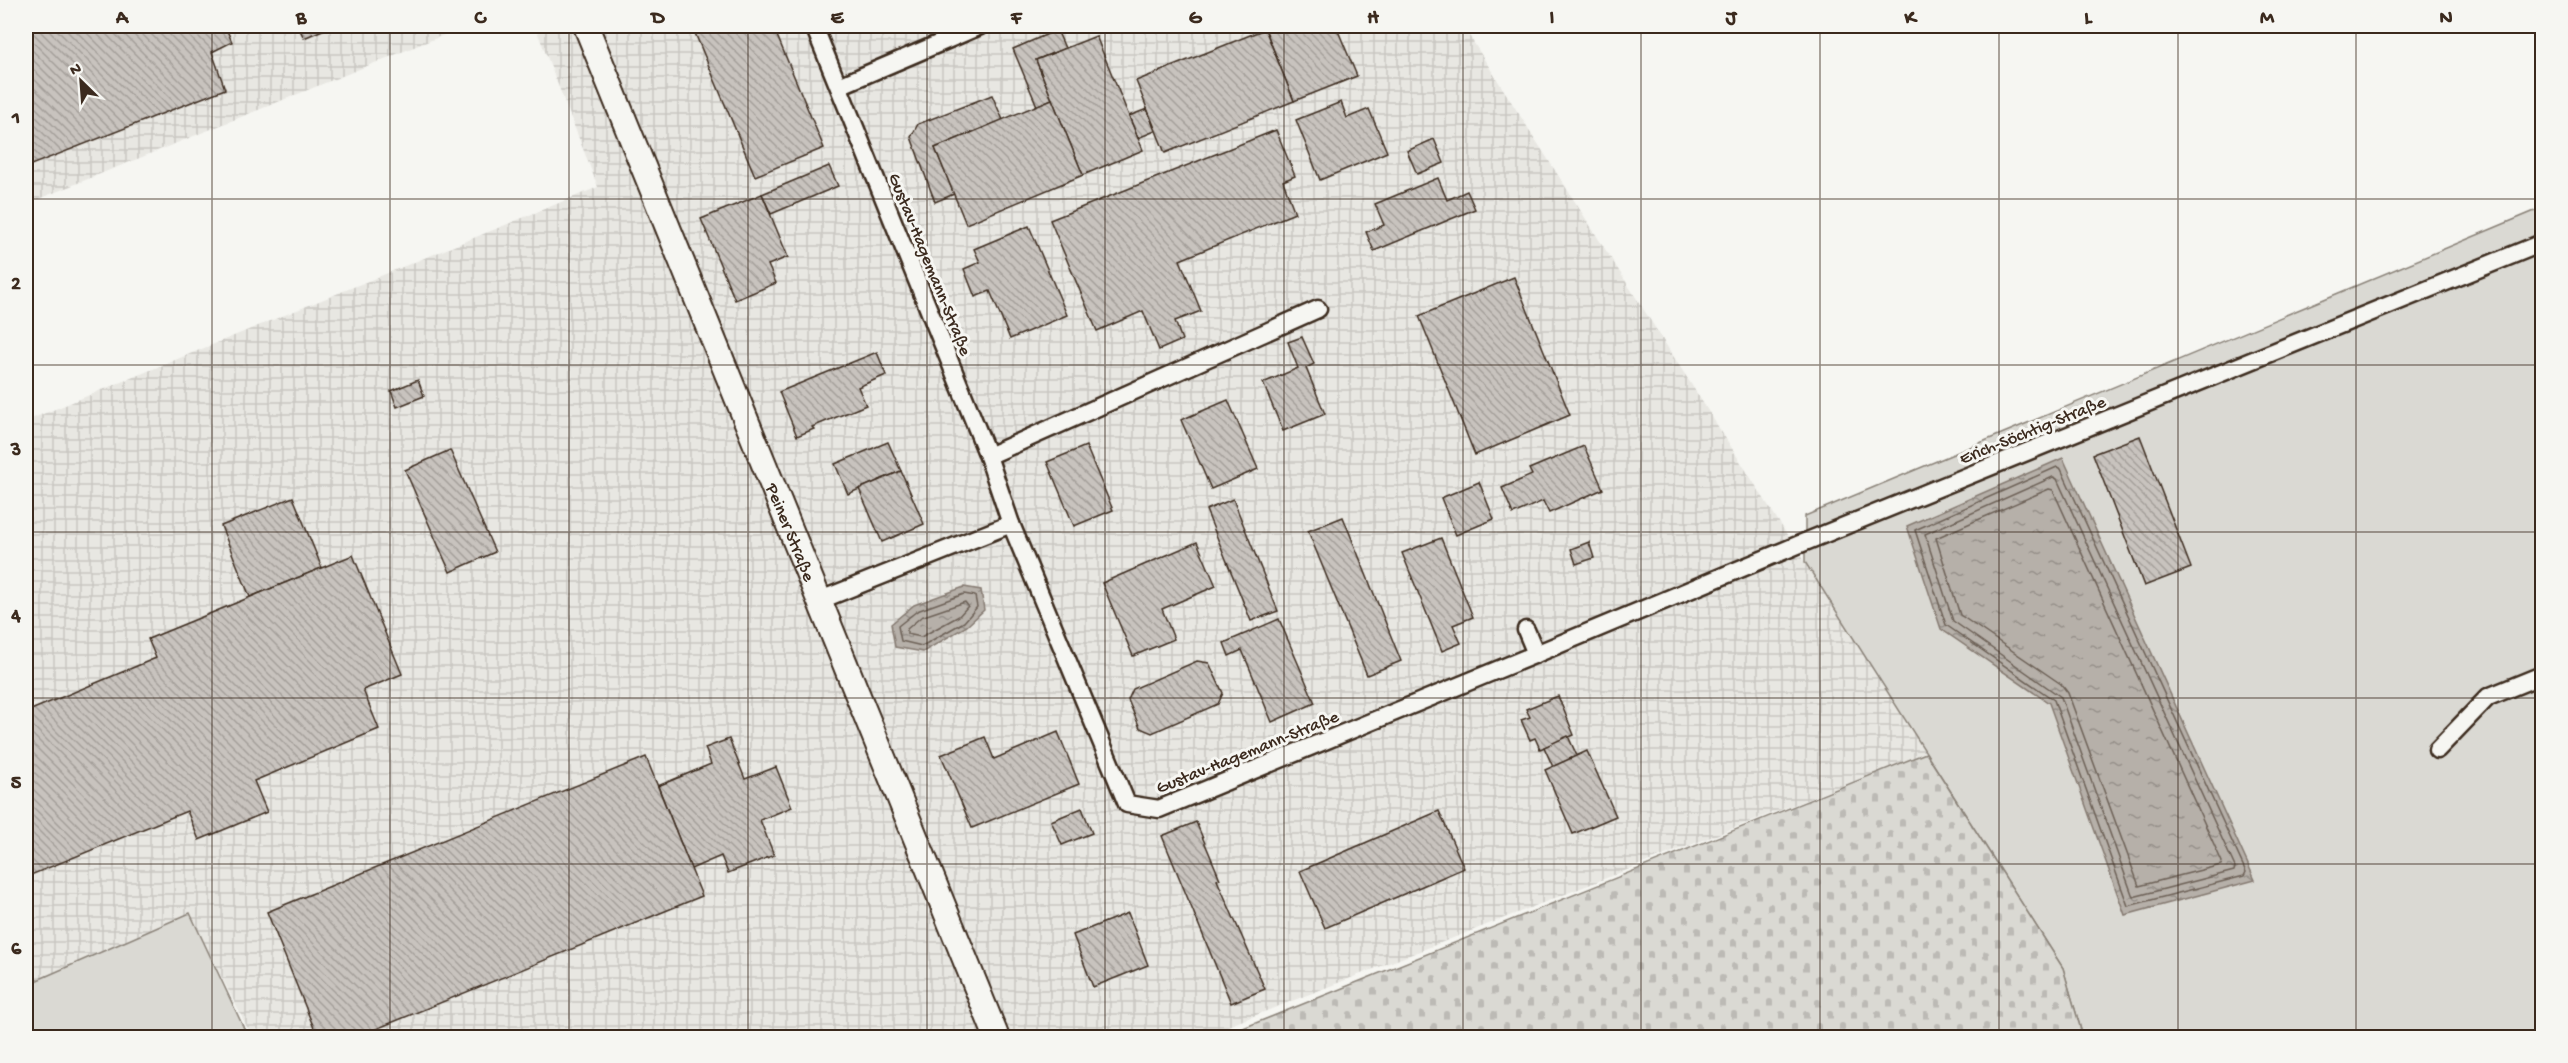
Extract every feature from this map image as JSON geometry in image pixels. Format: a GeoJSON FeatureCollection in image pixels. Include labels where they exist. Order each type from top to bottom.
{"type":"FeatureCollection","features":[{"type":"Feature","properties":{"kind":"main road","name":"Peiner Straße"},"geometry":{"type":"LineString","coordinates":[[586,26],[997,1038]]}},
{"type":"Feature","properties":{"kind":"street","name":"Gustav-Hagemann-Straße"},"geometry":{"type":"LineString","coordinates":[[814,26],[988,456],[1011,524],[1127,804],[1159,809],[1536,654]]}},
{"type":"Feature","properties":{"kind":"street"},"geometry":{"type":"LineString","coordinates":[[839,86],[980,26]]}},
{"type":"Feature","properties":{"kind":"street","name":"Erich-Söchtig-Straße"},"geometry":{"type":"LineString","coordinates":[[1536,654],[1800,544],[2542,243]]}},
{"type":"Feature","properties":{"kind":"street"},"geometry":{"type":"LineString","coordinates":[[988,456],[1318,309]]}},
{"type":"Feature","properties":{"kind":"street"},"geometry":{"type":"LineString","coordinates":[[818,601],[1011,524]]}},
{"type":"Feature","properties":{"kind":"street"},"geometry":{"type":"LineString","coordinates":[[1526,630],[1536,654]]}},
{"type":"Feature","properties":{"kind":"street"},"geometry":{"type":"LineString","coordinates":[[2437,750],[2488,697],[2542,675]]}},
{"type":"Feature","properties":{"kind":"shaded area"},"geometry":{"type":"Polygon","coordinates":[[[26,26],[466,26],[26,204],[26,26]]]}},
{"type":"Feature","properties":{"kind":"shaded area"},"geometry":{"type":"Polygon","coordinates":[[[535,26],[1463,26],[1926,753],[1200,1037],[252,1037],[189,913],[26,985],[26,421],[598,187],[535,26]]]}},
{"type":"Feature","properties":{"kind":"green space"},"geometry":{"type":"Polygon","coordinates":[[[2542,208],[2542,1037],[2083,1037],[2063,968],[1805,562],[1805,516],[2542,208]]]}},
{"type":"Feature","properties":{"kind":"green space"},"geometry":{"type":"Polygon","coordinates":[[[1926,753],[2063,968],[2083,1037],[1221,1037],[1926,753]]]}},
{"type":"Feature","properties":{"kind":"green space"},"geometry":{"type":"Polygon","coordinates":[[[190,913],[248,1037],[26,1037],[26,985],[190,913]]]}},
{"type":"Feature","properties":{"kind":"water"},"geometry":{"type":"Polygon","coordinates":[[[2063,458],[2255,880],[2125,915],[2049,703],[1941,629],[1907,526],[2063,458]]]}},
{"type":"Feature","properties":{"kind":"water"},"geometry":{"type":"Polygon","coordinates":[[[964,587],[981,590],[984,610],[967,626],[923,652],[895,647],[891,624],[914,605],[964,587]]]}},
{"type":"Feature","properties":{"kind":"building"},"geometry":{"type":"Polygon","coordinates":[[[26,26],[225,26],[232,42],[212,52],[225,89],[26,167],[26,26]]]}},
{"type":"Feature","properties":{"kind":"building"},"geometry":{"type":"Polygon","coordinates":[[[298,26],[332,26],[304,38],[298,26]]]}},
{"type":"Feature","properties":{"kind":"building"},"geometry":{"type":"Polygon","coordinates":[[[692,26],[773,26],[824,148],[755,176],[692,26]]]}},
{"type":"Feature","properties":{"kind":"building"},"geometry":{"type":"Polygon","coordinates":[[[1264,26],[1336,26],[1357,76],[1294,101],[1264,26]]]}},
{"type":"Feature","properties":{"kind":"building"},"geometry":{"type":"Polygon","coordinates":[[[1265,29],[1294,101],[1165,153],[1136,81],[1265,29]]]}},
{"type":"Feature","properties":{"kind":"building"},"geometry":{"type":"Polygon","coordinates":[[[1057,30],[1065,48],[1036,60],[1052,99],[1037,106],[1013,49],[1057,30]]]}},
{"type":"Feature","properties":{"kind":"building"},"geometry":{"type":"Polygon","coordinates":[[[1096,36],[1143,150],[1083,175],[1036,60],[1096,36]]]}},
{"type":"Feature","properties":{"kind":"building"},"geometry":{"type":"Polygon","coordinates":[[[992,95],[1003,120],[935,148],[954,194],[935,202],[911,137],[918,124],[992,95]]]}},
{"type":"Feature","properties":{"kind":"building"},"geometry":{"type":"Polygon","coordinates":[[[1052,99],[1083,175],[966,224],[935,148],[1052,99]]]}},
{"type":"Feature","properties":{"kind":"building"},"geometry":{"type":"Polygon","coordinates":[[[1341,102],[1347,118],[1369,109],[1387,152],[1320,180],[1296,120],[1341,102]]]}},
{"type":"Feature","properties":{"kind":"building"},"geometry":{"type":"Polygon","coordinates":[[[1147,109],[1155,131],[1138,138],[1129,116],[1147,109]]]}},
{"type":"Feature","properties":{"kind":"building"},"geometry":{"type":"Polygon","coordinates":[[[1276,130],[1295,176],[1283,181],[1295,213],[1180,260],[1201,311],[1175,321],[1182,340],[1159,350],[1143,311],[1097,331],[1050,220],[1276,130]]]}},
{"type":"Feature","properties":{"kind":"building"},"geometry":{"type":"Polygon","coordinates":[[[1434,139],[1444,163],[1417,174],[1407,151],[1434,139]]]}},
{"type":"Feature","properties":{"kind":"building"},"geometry":{"type":"Polygon","coordinates":[[[829,166],[838,186],[771,214],[762,194],[829,166]]]}},
{"type":"Feature","properties":{"kind":"building"},"geometry":{"type":"Polygon","coordinates":[[[1438,178],[1447,200],[1467,191],[1475,209],[1374,251],[1366,232],[1384,225],[1375,204],[1438,178]]]}},
{"type":"Feature","properties":{"kind":"building"},"geometry":{"type":"Polygon","coordinates":[[[762,194],[788,257],[768,265],[776,283],[735,300],[701,219],[762,194]]]}},
{"type":"Feature","properties":{"kind":"building"},"geometry":{"type":"Polygon","coordinates":[[[1029,226],[1067,315],[1010,339],[990,291],[975,297],[964,269],[980,262],[974,249],[1029,226]]]}},
{"type":"Feature","properties":{"kind":"building"},"geometry":{"type":"Polygon","coordinates":[[[1514,277],[1570,415],[1475,455],[1419,316],[1514,277]]]}},
{"type":"Feature","properties":{"kind":"building"},"geometry":{"type":"Polygon","coordinates":[[[1302,337],[1314,364],[1306,368],[1325,414],[1283,431],[1263,383],[1298,368],[1288,342],[1302,337]]]}},
{"type":"Feature","properties":{"kind":"building"},"geometry":{"type":"Polygon","coordinates":[[[877,352],[886,375],[858,387],[866,405],[812,427],[814,429],[797,436],[779,392],[877,352]]]}},
{"type":"Feature","properties":{"kind":"building"},"geometry":{"type":"Polygon","coordinates":[[[418,380],[424,396],[397,407],[391,391],[418,380]]]}},
{"type":"Feature","properties":{"kind":"building"},"geometry":{"type":"Polygon","coordinates":[[[1228,400],[1258,469],[1211,489],[1181,420],[1228,400]]]}},
{"type":"Feature","properties":{"kind":"building"},"geometry":{"type":"Polygon","coordinates":[[[2140,436],[2191,568],[2144,586],[2093,454],[2140,436]]]}},
{"type":"Feature","properties":{"kind":"building"},"geometry":{"type":"Polygon","coordinates":[[[888,442],[901,471],[848,494],[835,464],[888,442]]]}},
{"type":"Feature","properties":{"kind":"building"},"geometry":{"type":"Polygon","coordinates":[[[1086,446],[1113,510],[1074,526],[1047,462],[1086,446]]]}},
{"type":"Feature","properties":{"kind":"building"},"geometry":{"type":"Polygon","coordinates":[[[1584,446],[1603,489],[1549,513],[1543,501],[1513,514],[1502,488],[1532,475],[1529,469],[1584,446]]]}},
{"type":"Feature","properties":{"kind":"building"},"geometry":{"type":"Polygon","coordinates":[[[450,450],[495,552],[450,572],[405,470],[450,450]]]}},
{"type":"Feature","properties":{"kind":"building"},"geometry":{"type":"Polygon","coordinates":[[[901,471],[924,524],[882,542],[859,489],[901,471]]]}},
{"type":"Feature","properties":{"kind":"building"},"geometry":{"type":"Polygon","coordinates":[[[1479,482],[1494,519],[1456,535],[1441,498],[1479,482]]]}},
{"type":"Feature","properties":{"kind":"building"},"geometry":{"type":"Polygon","coordinates":[[[293,497],[322,568],[250,597],[221,526],[293,497]]]}},
{"type":"Feature","properties":{"kind":"building"},"geometry":{"type":"Polygon","coordinates":[[[1233,499],[1278,611],[1251,621],[1206,510],[1233,499]]]}},
{"type":"Feature","properties":{"kind":"building"},"geometry":{"type":"Polygon","coordinates":[[[1343,517],[1401,661],[1367,675],[1308,531],[1343,517]]]}},
{"type":"Feature","properties":{"kind":"building"},"geometry":{"type":"Polygon","coordinates":[[[1441,538],[1473,617],[1453,625],[1461,643],[1442,651],[1402,553],[1441,538]]]}},
{"type":"Feature","properties":{"kind":"building"},"geometry":{"type":"Polygon","coordinates":[[[1197,542],[1216,586],[1162,609],[1174,639],[1133,656],[1102,583],[1197,542]]]}},
{"type":"Feature","properties":{"kind":"building"},"geometry":{"type":"Polygon","coordinates":[[[1589,542],[1594,558],[1576,564],[1571,549],[1589,542]]]}},
{"type":"Feature","properties":{"kind":"building"},"geometry":{"type":"Polygon","coordinates":[[[353,555],[402,674],[363,690],[379,729],[254,781],[267,812],[199,840],[187,811],[26,877],[26,712],[156,658],[148,639],[353,555]]]}},
{"type":"Feature","properties":{"kind":"building"},"geometry":{"type":"Polygon","coordinates":[[[1279,619],[1315,703],[1272,722],[1242,650],[1229,656],[1224,643],[1279,619]]]}},
{"type":"Feature","properties":{"kind":"building"},"geometry":{"type":"Polygon","coordinates":[[[1197,661],[1209,663],[1223,693],[1218,704],[1152,733],[1140,728],[1128,700],[1133,689],[1197,661]]]}},
{"type":"Feature","properties":{"kind":"building"},"geometry":{"type":"Polygon","coordinates":[[[1558,696],[1574,735],[1540,749],[1535,738],[1530,740],[1521,720],[1530,717],[1526,709],[1558,696]]]}},
{"type":"Feature","properties":{"kind":"building"},"geometry":{"type":"Polygon","coordinates":[[[1058,732],[1079,784],[972,828],[941,755],[985,737],[994,759],[1058,732]]]}},
{"type":"Feature","properties":{"kind":"building"},"geometry":{"type":"Polygon","coordinates":[[[1568,736],[1577,756],[1553,767],[1544,747],[1568,736]]]}},
{"type":"Feature","properties":{"kind":"building"},"geometry":{"type":"Polygon","coordinates":[[[729,739],[745,779],[776,767],[792,807],[760,820],[774,855],[728,873],[721,856],[691,869],[658,786],[711,764],[705,748],[729,739]]]}},
{"type":"Feature","properties":{"kind":"building"},"geometry":{"type":"Polygon","coordinates":[[[1587,751],[1616,816],[1573,834],[1545,770],[1587,751]]]}},
{"type":"Feature","properties":{"kind":"building"},"geometry":{"type":"Polygon","coordinates":[[[646,757],[702,896],[354,1038],[318,1038],[267,912],[646,757]]]}},
{"type":"Feature","properties":{"kind":"building"},"geometry":{"type":"Polygon","coordinates":[[[1082,808],[1092,833],[1062,845],[1051,821],[1082,808]]]}},
{"type":"Feature","properties":{"kind":"building"},"geometry":{"type":"Polygon","coordinates":[[[1439,811],[1464,868],[1325,928],[1300,871],[1439,811]]]}},
{"type":"Feature","properties":{"kind":"building"},"geometry":{"type":"Polygon","coordinates":[[[1196,822],[1220,879],[1217,880],[1265,989],[1231,1003],[1162,836],[1196,822]]]}},
{"type":"Feature","properties":{"kind":"building"},"geometry":{"type":"Polygon","coordinates":[[[1128,913],[1148,965],[1093,987],[1073,935],[1128,913]]]}}]}
